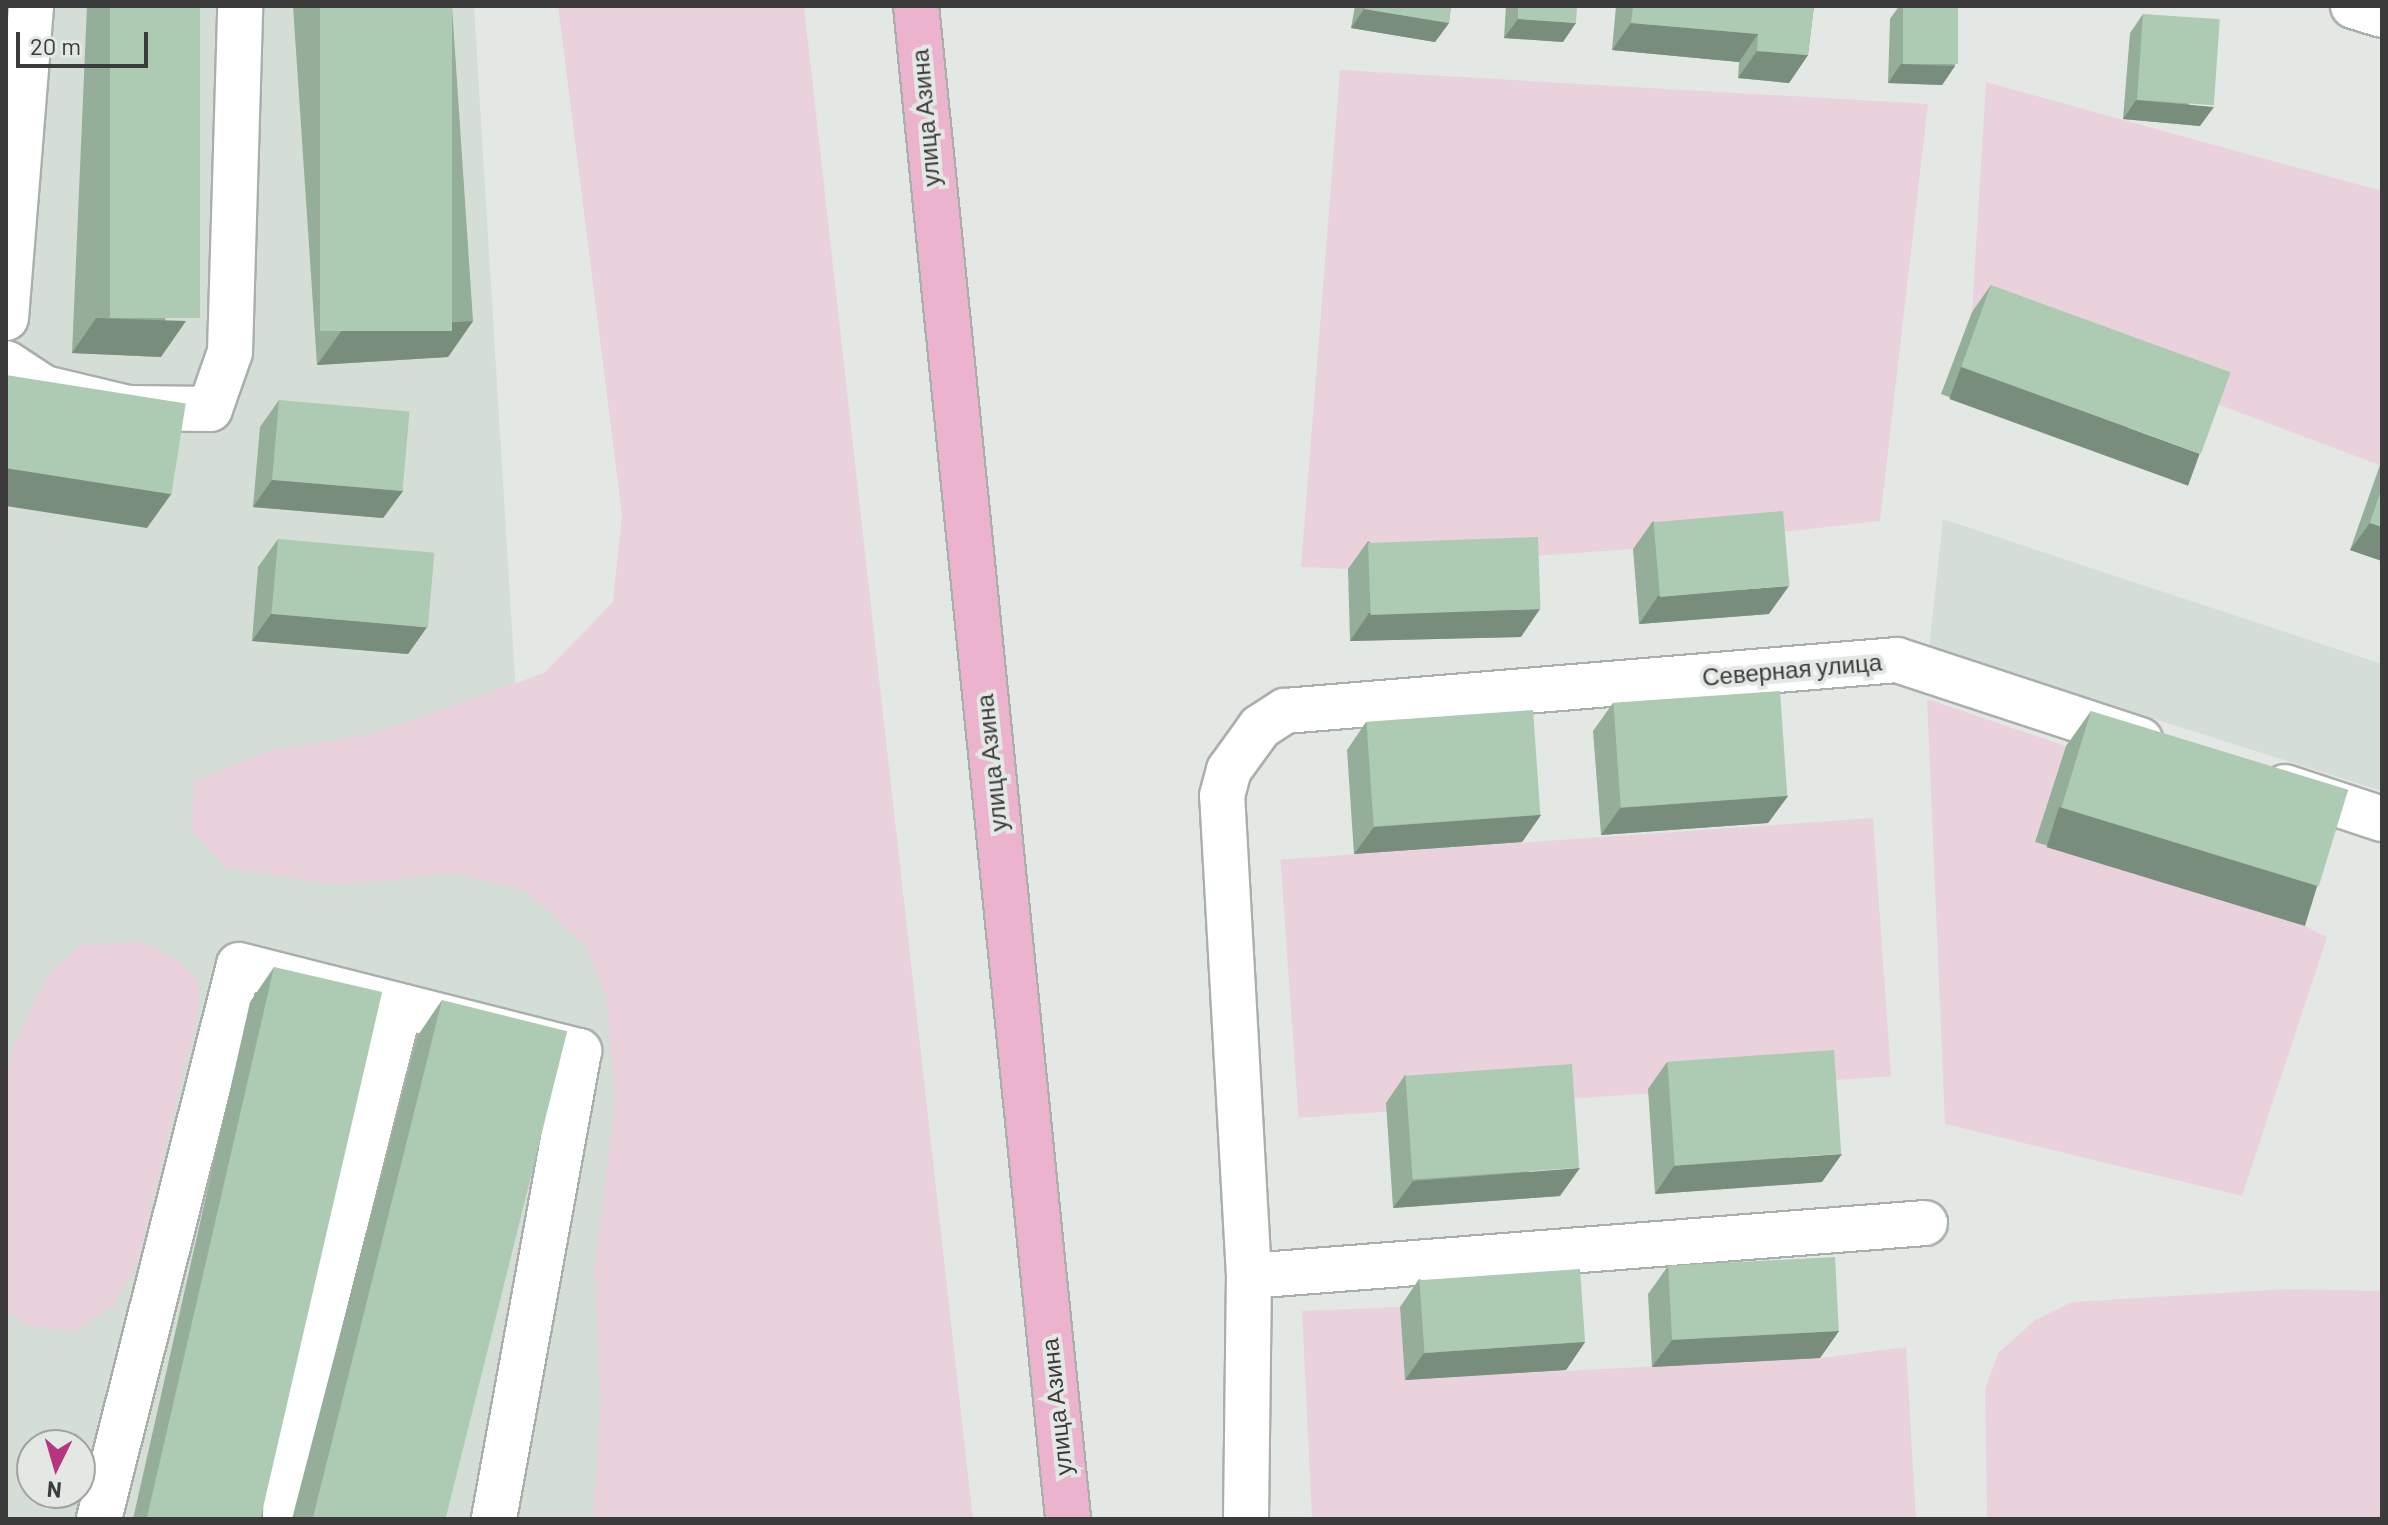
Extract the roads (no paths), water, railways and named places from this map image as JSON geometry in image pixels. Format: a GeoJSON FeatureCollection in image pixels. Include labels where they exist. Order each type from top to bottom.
{"type":"FeatureCollection","features":[{"type":"Feature","properties":{"kind":"main road","name":"улица Азина"},"geometry":{"type":"LineString","coordinates":[[916,6],[1068,1519]]}},
{"type":"Feature","properties":{"kind":"street"},"geometry":{"type":"LineString","coordinates":[[6,318],[31,6]]}},
{"type":"Feature","properties":{"kind":"street"},"geometry":{"type":"LineString","coordinates":[[6,363],[44,388],[128,408],[210,409],[230,352],[240,6]]}},
{"type":"Feature","properties":{"kind":"street"},"geometry":{"type":"LineString","coordinates":[[2353,6],[2382,15]]}},
{"type":"Feature","properties":{"kind":"street","name":"Северная улица"},"geometry":{"type":"LineString","coordinates":[[1249,1276],[1222,796],[1240,749],[1260,727],[1285,711],[1897,660],[2174,751]]}},
{"type":"Feature","properties":{"kind":"street"},"geometry":{"type":"LineString","coordinates":[[2248,775],[2382,819]]}},
{"type":"Feature","properties":{"kind":"street"},"geometry":{"type":"LineString","coordinates":[[99,1519],[239,965],[579,1051],[494,1519]]}},
{"type":"Feature","properties":{"kind":"street"},"geometry":{"type":"LineString","coordinates":[[271,1519],[400,1006]]}},
{"type":"Feature","properties":{"kind":"street"},"geometry":{"type":"LineString","coordinates":[[1246,1519],[1249,1276],[1925,1223]]}}]}
